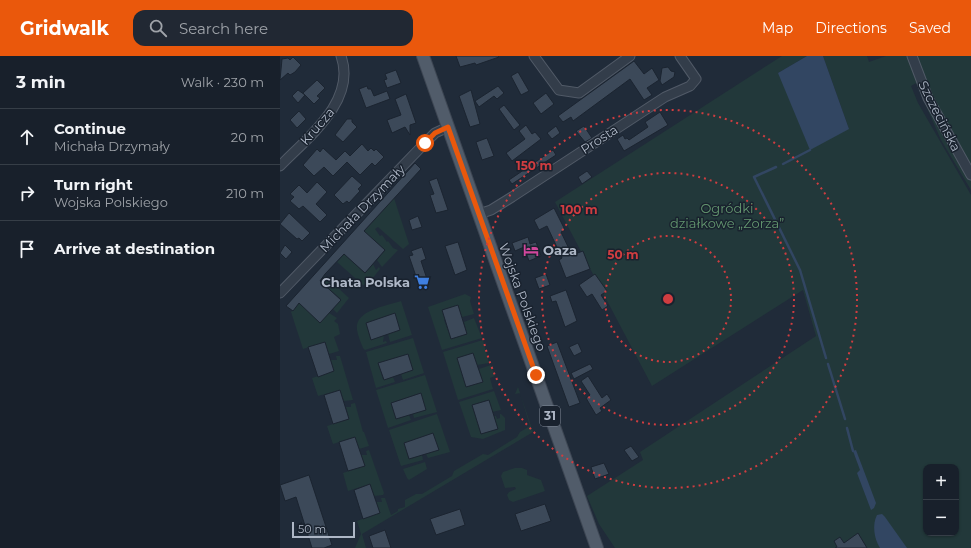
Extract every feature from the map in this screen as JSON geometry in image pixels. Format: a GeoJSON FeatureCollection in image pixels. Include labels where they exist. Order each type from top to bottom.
{"type":"FeatureCollection","features":[{"type":"Feature","properties":{"kind":"main road","name":"Wojska Polskiego"},"geometry":{"type":"LineString","coordinates":[[423,56],[597,548]]}},
{"type":"Feature","properties":{"kind":"street","name":"Krucza"},"geometry":{"type":"LineString","coordinates":[[280,166],[328,115],[340,96],[343,80],[341,56]]}},
{"type":"Feature","properties":{"kind":"street"},"geometry":{"type":"LineString","coordinates":[[534,56],[559,90],[579,93],[630,56]]}},
{"type":"Feature","properties":{"kind":"street","name":"Prosta"},"geometry":{"type":"LineString","coordinates":[[479,214],[491,210],[512,197],[664,97],[690,86],[696,79],[680,56]]}},
{"type":"Feature","properties":{"kind":"street","name":"Szczecińska"},"geometry":{"type":"LineString","coordinates":[[912,56],[928,98],[971,175]]}},
{"type":"Feature","properties":{"kind":"street","name":"Michała Drzymały"},"geometry":{"type":"LineString","coordinates":[[280,294],[435,133],[448,127]]}},
{"type":"Feature","properties":{"kind":"green space","name":"Ogródki działkowe „Zorza”"},"geometry":{"type":"Polygon","coordinates":[[[782,56],[807,56],[778,73],[849,129],[823,56],[867,56],[869,62],[886,56],[971,56],[971,190],[941,140],[916,83],[911,86],[918,103],[971,195],[971,548],[615,548],[599,524],[587,496],[643,460],[640,452],[816,336],[803,290],[652,386],[555,202],[782,56]]]}},
{"type":"Feature","properties":{"kind":"green space"},"geometry":{"type":"Polygon","coordinates":[[[394,198],[409,244],[403,249],[378,227],[375,229],[393,248],[398,250],[382,267],[377,260],[385,250],[373,239],[352,261],[365,273],[373,264],[376,270],[379,267],[380,269],[368,284],[363,285],[337,262],[394,198]]]}},
{"type":"Feature","properties":{"kind":"green space"},"geometry":{"type":"Polygon","coordinates":[[[325,276],[349,298],[337,313],[333,309],[341,299],[328,288],[322,295],[329,313],[337,318],[334,321],[338,324],[340,334],[334,337],[339,351],[329,354],[325,342],[303,349],[291,312],[325,276]]]}},
{"type":"Feature","properties":{"kind":"green space"},"geometry":{"type":"Polygon","coordinates":[[[465,294],[471,297],[470,301],[474,314],[462,317],[458,305],[444,320],[451,339],[467,334],[464,322],[474,318],[482,338],[442,350],[428,307],[465,294]]]}},
{"type":"Feature","properties":{"kind":"green space"},"geometry":{"type":"Polygon","coordinates":[[[401,301],[412,335],[390,342],[388,334],[400,330],[395,314],[366,323],[371,339],[384,335],[383,342],[386,341],[387,343],[365,350],[361,344],[357,330],[357,323],[366,313],[401,301]]]}},
{"type":"Feature","properties":{"kind":"green space"},"geometry":{"type":"Polygon","coordinates":[[[413,338],[424,373],[403,380],[401,374],[413,370],[408,354],[378,363],[383,379],[393,377],[395,382],[376,388],[366,352],[413,338]]]}},
{"type":"Feature","properties":{"kind":"green space"},"geometry":{"type":"Polygon","coordinates":[[[483,340],[489,363],[477,365],[473,353],[457,358],[467,387],[482,382],[479,369],[491,365],[495,376],[490,378],[493,389],[458,400],[443,352],[483,340]]]}},
{"type":"Feature","properties":{"kind":"green space"},"geometry":{"type":"Polygon","coordinates":[[[336,356],[340,356],[353,400],[344,401],[340,390],[318,396],[312,378],[334,371],[330,360],[337,360],[336,356]]]}},
{"type":"Feature","properties":{"kind":"green space"},"geometry":{"type":"Polygon","coordinates":[[[425,375],[437,412],[414,418],[413,414],[420,393],[391,403],[396,419],[409,415],[411,420],[388,428],[376,390],[425,375]]]}},
{"type":"Feature","properties":{"kind":"green space"},"geometry":{"type":"Polygon","coordinates":[[[518,387],[520,393],[515,394],[518,387]]]}},
{"type":"Feature","properties":{"kind":"green space"},"geometry":{"type":"Polygon","coordinates":[[[494,391],[501,410],[492,412],[488,400],[472,405],[481,434],[498,429],[494,416],[496,416],[497,419],[500,418],[500,414],[505,418],[505,430],[483,439],[471,437],[459,402],[494,391]]]}},
{"type":"Feature","properties":{"kind":"green space"},"geometry":{"type":"Polygon","coordinates":[[[520,393],[533,432],[362,534],[366,548],[355,548],[361,534],[357,521],[379,513],[376,502],[382,502],[381,498],[385,498],[391,515],[398,511],[398,509],[405,507],[405,500],[416,494],[422,494],[452,476],[454,471],[483,454],[488,455],[517,437],[520,432],[530,426],[520,393]]]}},
{"type":"Feature","properties":{"kind":"green space"},"geometry":{"type":"Polygon","coordinates":[[[355,403],[363,432],[369,446],[359,449],[355,437],[333,444],[327,426],[349,419],[346,407],[351,407],[351,404],[355,403]]]}},
{"type":"Feature","properties":{"kind":"green space"},"geometry":{"type":"Polygon","coordinates":[[[437,414],[450,452],[428,458],[426,454],[439,450],[433,434],[404,443],[409,459],[422,455],[423,460],[401,466],[389,430],[437,414]]]}},
{"type":"Feature","properties":{"kind":"green space"},"geometry":{"type":"Polygon","coordinates":[[[369,450],[384,493],[383,495],[374,496],[370,484],[348,491],[343,473],[364,466],[361,455],[367,455],[366,451],[369,450]]]}},
{"type":"Feature","properties":{"kind":"green space"},"geometry":{"type":"Polygon","coordinates":[[[425,462],[427,469],[409,480],[407,478],[403,469],[425,462]]]}},
{"type":"Feature","properties":{"kind":"green space"},"geometry":{"type":"Polygon","coordinates":[[[515,468],[527,470],[527,475],[541,480],[545,491],[513,502],[509,500],[507,495],[509,492],[516,489],[515,487],[505,488],[501,476],[503,472],[515,468]]]}},
{"type":"Feature","properties":{"kind":"water"},"geometry":{"type":"Polygon","coordinates":[[[807,56],[823,56],[849,129],[810,150],[778,73],[807,56]]]}},
{"type":"Feature","properties":{"kind":"water"},"geometry":{"type":"Polygon","coordinates":[[[856,450],[876,503],[874,508],[871,510],[857,473],[860,470],[853,451],[856,450]]]}},
{"type":"Feature","properties":{"kind":"water"},"geometry":{"type":"Polygon","coordinates":[[[882,514],[907,548],[880,548],[876,540],[874,527],[877,515],[882,514]]]}},
{"type":"Feature","properties":{"kind":"building"},"geometry":{"type":"Polygon","coordinates":[[[456,56],[499,57],[476,65],[475,63],[460,67],[456,56]]]}},
{"type":"Feature","properties":{"kind":"building"},"geometry":{"type":"Polygon","coordinates":[[[293,57],[301,65],[295,72],[290,75],[288,73],[280,80],[282,59],[288,58],[290,60],[293,57]]]}},
{"type":"Feature","properties":{"kind":"building"},"geometry":{"type":"Polygon","coordinates":[[[634,61],[644,74],[652,68],[659,80],[647,88],[652,95],[644,100],[630,79],[573,121],[571,117],[563,122],[558,116],[634,61]]]}},
{"type":"Feature","properties":{"kind":"building"},"geometry":{"type":"Polygon","coordinates":[[[668,67],[671,71],[675,72],[674,77],[662,85],[660,81],[662,68],[668,67]]]}},
{"type":"Feature","properties":{"kind":"building"},"geometry":{"type":"Polygon","coordinates":[[[396,70],[401,83],[387,88],[384,80],[387,79],[385,74],[396,70]]]}},
{"type":"Feature","properties":{"kind":"building"},"geometry":{"type":"Polygon","coordinates":[[[518,72],[529,91],[521,95],[511,76],[518,72]]]}},
{"type":"Feature","properties":{"kind":"building"},"geometry":{"type":"Polygon","coordinates":[[[317,80],[325,88],[317,96],[320,98],[314,104],[303,93],[317,80]]]}},
{"type":"Feature","properties":{"kind":"building"},"geometry":{"type":"Polygon","coordinates":[[[367,86],[368,89],[371,89],[374,96],[387,91],[390,99],[366,108],[359,89],[367,86]]]}},
{"type":"Feature","properties":{"kind":"building"},"geometry":{"type":"Polygon","coordinates":[[[498,86],[504,93],[497,99],[494,96],[479,107],[475,101],[498,86]]]}},
{"type":"Feature","properties":{"kind":"building"},"geometry":{"type":"Polygon","coordinates":[[[298,90],[305,95],[298,103],[292,96],[298,90]]]}},
{"type":"Feature","properties":{"kind":"building"},"geometry":{"type":"Polygon","coordinates":[[[471,90],[480,124],[470,127],[459,96],[471,90]]]}},
{"type":"Feature","properties":{"kind":"building"},"geometry":{"type":"Polygon","coordinates":[[[546,93],[554,104],[541,114],[533,103],[546,93]]]}},
{"type":"Feature","properties":{"kind":"building"},"geometry":{"type":"Polygon","coordinates":[[[406,94],[416,123],[410,125],[410,135],[405,127],[392,133],[387,120],[401,115],[395,99],[406,94]]]}},
{"type":"Feature","properties":{"kind":"building"},"geometry":{"type":"Polygon","coordinates":[[[504,105],[520,125],[514,130],[499,109],[504,105]]]}},
{"type":"Feature","properties":{"kind":"building"},"geometry":{"type":"Polygon","coordinates":[[[299,111],[306,119],[297,128],[290,120],[299,111]]]}},
{"type":"Feature","properties":{"kind":"building"},"geometry":{"type":"Polygon","coordinates":[[[660,112],[668,125],[624,151],[617,139],[623,135],[625,139],[627,138],[629,140],[648,127],[645,122],[660,112]]]}},
{"type":"Feature","properties":{"kind":"building"},"geometry":{"type":"Polygon","coordinates":[[[347,119],[352,119],[352,122],[357,127],[343,142],[335,135],[347,119]]]}},
{"type":"Feature","properties":{"kind":"building"},"geometry":{"type":"Polygon","coordinates":[[[526,125],[532,134],[535,132],[541,139],[512,161],[506,153],[525,139],[519,131],[526,125]]]}},
{"type":"Feature","properties":{"kind":"building"},"geometry":{"type":"Polygon","coordinates":[[[556,126],[560,133],[552,139],[547,133],[556,126]]]}},
{"type":"Feature","properties":{"kind":"building"},"geometry":{"type":"Polygon","coordinates":[[[584,126],[592,138],[585,142],[576,131],[584,126]]]}},
{"type":"Feature","properties":{"kind":"building"},"geometry":{"type":"Polygon","coordinates":[[[487,138],[494,156],[482,160],[476,142],[487,138]]]}},
{"type":"Feature","properties":{"kind":"building"},"geometry":{"type":"Polygon","coordinates":[[[362,144],[368,151],[371,148],[374,151],[376,149],[384,157],[375,166],[372,163],[360,175],[347,162],[333,176],[324,167],[314,176],[303,165],[317,149],[320,152],[323,148],[336,160],[345,151],[350,156],[362,144]]]}},
{"type":"Feature","properties":{"kind":"building"},"geometry":{"type":"Polygon","coordinates":[[[553,150],[556,155],[512,184],[509,180],[553,150]]]}},
{"type":"Feature","properties":{"kind":"building"},"geometry":{"type":"Polygon","coordinates":[[[415,163],[421,169],[364,231],[385,250],[365,273],[344,254],[320,281],[341,300],[320,323],[299,303],[293,311],[286,306],[415,163]]]}},
{"type":"Feature","properties":{"kind":"building"},"geometry":{"type":"Polygon","coordinates":[[[587,171],[592,177],[582,184],[578,177],[587,171]]]}},
{"type":"Feature","properties":{"kind":"building"},"geometry":{"type":"Polygon","coordinates":[[[352,176],[362,185],[358,189],[360,191],[349,203],[347,201],[343,204],[334,195],[352,176]]]}},
{"type":"Feature","properties":{"kind":"building"},"geometry":{"type":"Polygon","coordinates":[[[437,178],[448,210],[436,213],[430,195],[434,194],[429,181],[437,178]]]}},
{"type":"Feature","properties":{"kind":"building"},"geometry":{"type":"Polygon","coordinates":[[[317,182],[327,192],[316,204],[327,215],[320,222],[303,206],[299,209],[290,201],[294,197],[290,194],[299,185],[307,193],[317,182]]]}},
{"type":"Feature","properties":{"kind":"building"},"geometry":{"type":"Polygon","coordinates":[[[554,208],[565,230],[561,232],[572,255],[583,251],[590,269],[566,278],[559,260],[562,258],[547,226],[539,230],[534,220],[554,208]]]}},
{"type":"Feature","properties":{"kind":"building"},"geometry":{"type":"Polygon","coordinates":[[[289,213],[310,233],[302,241],[299,238],[297,239],[280,224],[289,213]]]}},
{"type":"Feature","properties":{"kind":"building"},"geometry":{"type":"Polygon","coordinates":[[[418,216],[422,227],[412,230],[409,220],[418,216]]]}},
{"type":"Feature","properties":{"kind":"building"},"geometry":{"type":"Polygon","coordinates":[[[528,237],[530,244],[536,242],[541,256],[529,261],[524,247],[515,251],[512,243],[528,237]]]}},
{"type":"Feature","properties":{"kind":"building"},"geometry":{"type":"Polygon","coordinates":[[[458,242],[467,270],[455,275],[445,246],[458,242]]]}},
{"type":"Feature","properties":{"kind":"building"},"geometry":{"type":"Polygon","coordinates":[[[285,245],[292,252],[286,259],[280,253],[285,245]]]}},
{"type":"Feature","properties":{"kind":"building"},"geometry":{"type":"Polygon","coordinates":[[[422,247],[426,259],[421,261],[429,285],[420,288],[409,256],[413,255],[411,251],[422,247]]]}},
{"type":"Feature","properties":{"kind":"building"},"geometry":{"type":"Polygon","coordinates":[[[546,274],[550,285],[539,289],[535,278],[546,274]]]}},
{"type":"Feature","properties":{"kind":"building"},"geometry":{"type":"Polygon","coordinates":[[[595,274],[607,291],[601,295],[608,306],[602,310],[592,294],[587,297],[579,285],[595,274]]]}},
{"type":"Feature","properties":{"kind":"building"},"geometry":{"type":"Polygon","coordinates":[[[566,290],[577,321],[565,327],[556,301],[552,302],[550,296],[566,290]]]}},
{"type":"Feature","properties":{"kind":"building"},"geometry":{"type":"Polygon","coordinates":[[[458,305],[467,334],[451,339],[442,310],[458,305]]]}},
{"type":"Feature","properties":{"kind":"building"},"geometry":{"type":"Polygon","coordinates":[[[395,313],[400,330],[371,340],[366,323],[395,313]]]}},
{"type":"Feature","properties":{"kind":"building"},"geometry":{"type":"Polygon","coordinates":[[[325,342],[334,371],[318,377],[308,347],[325,342]]]}},
{"type":"Feature","properties":{"kind":"building"},"geometry":{"type":"Polygon","coordinates":[[[557,342],[580,403],[569,407],[547,346],[557,342]]]}},
{"type":"Feature","properties":{"kind":"building"},"geometry":{"type":"Polygon","coordinates":[[[578,343],[582,352],[574,356],[569,347],[578,343]]]}},
{"type":"Feature","properties":{"kind":"building"},"geometry":{"type":"Polygon","coordinates":[[[473,353],[483,382],[466,387],[457,358],[473,353]]]}},
{"type":"Feature","properties":{"kind":"building"},"geometry":{"type":"Polygon","coordinates":[[[408,354],[413,370],[384,380],[378,363],[408,354]]]}},
{"type":"Feature","properties":{"kind":"building"},"geometry":{"type":"Polygon","coordinates":[[[590,364],[593,369],[574,379],[571,373],[590,364]]]}},
{"type":"Feature","properties":{"kind":"building"},"geometry":{"type":"Polygon","coordinates":[[[588,376],[602,398],[607,394],[611,400],[600,408],[602,411],[596,415],[586,398],[590,395],[581,381],[588,376]]]}},
{"type":"Feature","properties":{"kind":"building"},"geometry":{"type":"Polygon","coordinates":[[[340,390],[349,419],[333,424],[324,395],[340,390]]]}},
{"type":"Feature","properties":{"kind":"building"},"geometry":{"type":"Polygon","coordinates":[[[421,393],[426,410],[396,419],[391,403],[421,393]]]}},
{"type":"Feature","properties":{"kind":"building"},"geometry":{"type":"Polygon","coordinates":[[[489,400],[498,429],[481,434],[472,405],[489,400]]]}},
{"type":"Feature","properties":{"kind":"building"},"geometry":{"type":"Polygon","coordinates":[[[433,433],[439,450],[409,459],[404,443],[433,433]]]}},
{"type":"Feature","properties":{"kind":"building"},"geometry":{"type":"Polygon","coordinates":[[[355,437],[365,466],[348,471],[339,442],[355,437]]]}},
{"type":"Feature","properties":{"kind":"building"},"geometry":{"type":"Polygon","coordinates":[[[631,446],[639,457],[632,461],[624,450],[631,446]]]}},
{"type":"Feature","properties":{"kind":"building"},"geometry":{"type":"Polygon","coordinates":[[[604,463],[609,474],[595,479],[591,467],[604,463]]]}},
{"type":"Feature","properties":{"kind":"building"},"geometry":{"type":"Polygon","coordinates":[[[309,475],[332,545],[324,548],[312,548],[296,497],[285,501],[280,485],[309,475]]]}},
{"type":"Feature","properties":{"kind":"building"},"geometry":{"type":"Polygon","coordinates":[[[370,484],[380,513],[363,519],[354,490],[370,484]]]}},
{"type":"Feature","properties":{"kind":"building"},"geometry":{"type":"Polygon","coordinates":[[[545,504],[551,521],[521,531],[515,514],[545,504]]]}},
{"type":"Feature","properties":{"kind":"building"},"geometry":{"type":"Polygon","coordinates":[[[460,509],[465,525],[436,535],[430,519],[460,509]]]}},
{"type":"Feature","properties":{"kind":"building"},"geometry":{"type":"Polygon","coordinates":[[[385,530],[391,548],[373,548],[369,536],[385,530]]]}},
{"type":"Feature","properties":{"kind":"building"},"geometry":{"type":"Polygon","coordinates":[[[858,533],[867,548],[835,548],[837,547],[834,541],[840,537],[844,543],[858,533]]]}},
{"type":"Feature","properties":{"kind":"waterway"},"geometry":{"type":"LineString","coordinates":[[783,164],[810,150]]}},
{"type":"Feature","properties":{"kind":"waterway"},"geometry":{"type":"LineString","coordinates":[[776,167],[754,177],[800,270],[826,358]]}},
{"type":"Feature","properties":{"kind":"waterway"},"geometry":{"type":"LineString","coordinates":[[828,364],[845,419]]}},
{"type":"Feature","properties":{"kind":"waterway"},"geometry":{"type":"LineString","coordinates":[[847,428],[853,451]]}},
{"type":"Feature","properties":{"kind":"place","name":"Oaza"},"geometry":{"type":"Point","coordinates":[531,250]}},
{"type":"Feature","properties":{"kind":"place","name":"Chata Polska"},"geometry":{"type":"Point","coordinates":[422,282]}},
{"type":"Feature","properties":{"kind":"route"},"geometry":{"type":"LineString","coordinates":[[425,143],[435,133],[448,127],[536,375]]}}]}
